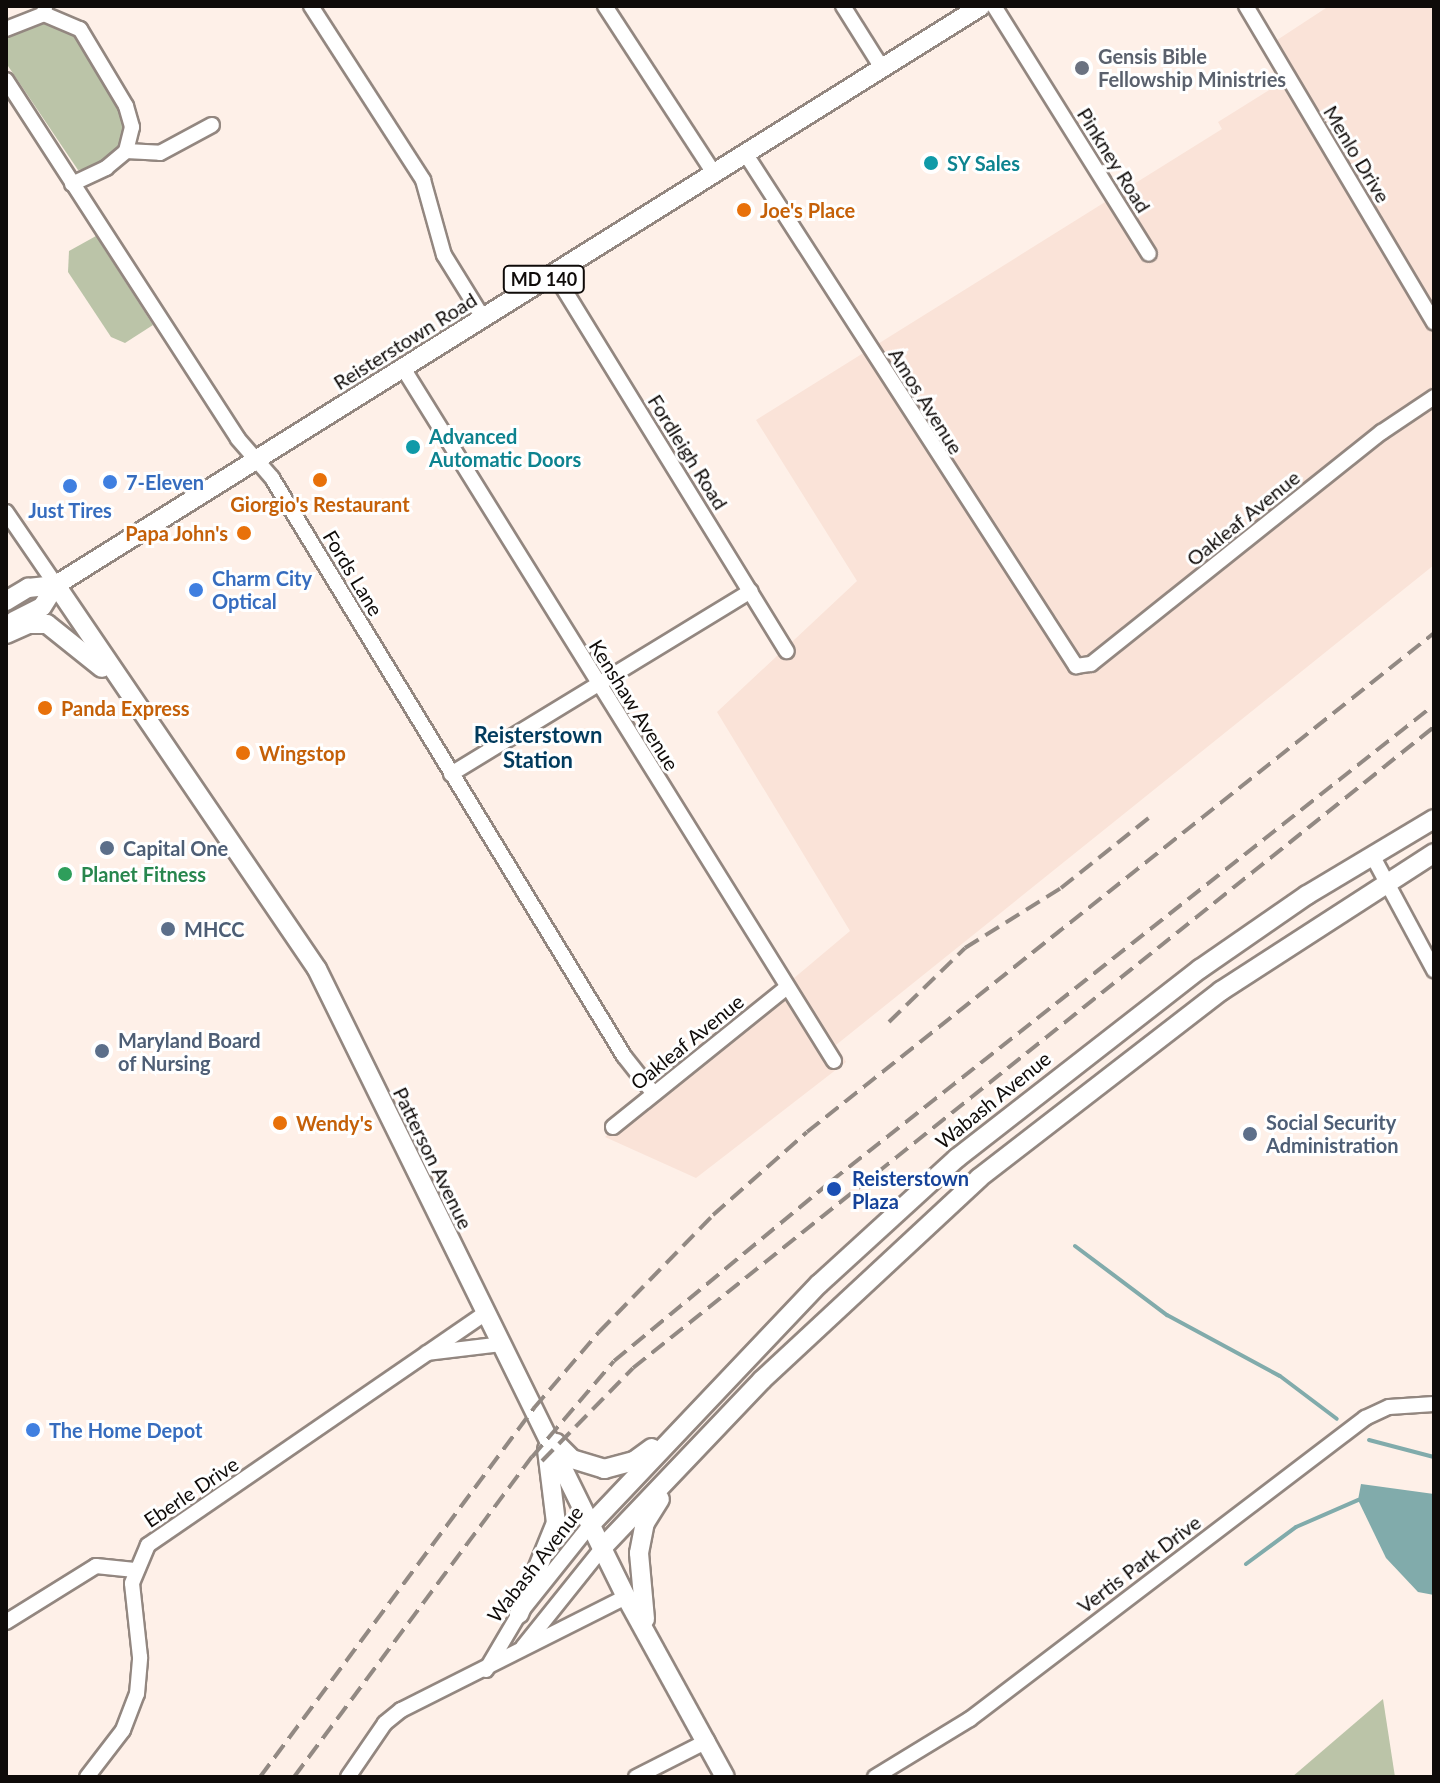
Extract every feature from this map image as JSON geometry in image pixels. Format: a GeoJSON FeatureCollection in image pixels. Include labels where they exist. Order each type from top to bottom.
{"type":"FeatureCollection","features":[{"type":"Feature","properties":{"kind":"main road","name":"Reisterstown Road"},"geometry":{"type":"LineString","coordinates":[[6,625],[42,607],[56,585],[981,6]]}},
{"type":"Feature","properties":{"kind":"main road","name":"Reisterstown Road"},"geometry":{"type":"LineString","coordinates":[[6,601],[28,588],[56,585]]}},
{"type":"Feature","properties":{"kind":"main road","name":"Patterson Avenue"},"geometry":{"type":"LineString","coordinates":[[56,585],[119,683],[305,948],[654,1653],[725,1777]]}},
{"type":"Feature","properties":{"kind":"main road"},"geometry":{"type":"LineString","coordinates":[[6,634],[28,624],[47,624],[119,683]]}},
{"type":"Feature","properties":{"kind":"main road","name":"Wabash Avenue"},"geometry":{"type":"LineString","coordinates":[[592,1523],[819,1284],[1025,1100],[1188,977],[1372,855],[1434,819]]}},
{"type":"Feature","properties":{"kind":"main road","name":"Wabash Avenue"},"geometry":{"type":"LineString","coordinates":[[603,1547],[710,1435],[929,1221],[1049,1120],[1221,991],[1434,853]]}},
{"type":"Feature","properties":{"kind":"main road"},"geometry":{"type":"LineString","coordinates":[[540,1421],[572,1459],[604,1469],[634,1461],[689,1419]]}},
{"type":"Feature","properties":{"kind":"main road"},"geometry":{"type":"LineString","coordinates":[[519,1614],[556,1523],[554,1476],[540,1421]]}},
{"type":"Feature","properties":{"kind":"main road"},"geometry":{"type":"LineString","coordinates":[[654,1653],[638,1587],[645,1523],[710,1435]]}},
{"type":"Feature","properties":{"kind":"street"},"geometry":{"type":"LineString","coordinates":[[311,6],[423,180],[444,255],[483,318]]}},
{"type":"Feature","properties":{"kind":"street"},"geometry":{"type":"LineString","coordinates":[[605,6],[714,173]]}},
{"type":"Feature","properties":{"kind":"street"},"geometry":{"type":"LineString","coordinates":[[843,6],[882,68]]}},
{"type":"Feature","properties":{"kind":"street","name":"Pinkney Road"},"geometry":{"type":"LineString","coordinates":[[994,6],[1149,254]]}},
{"type":"Feature","properties":{"kind":"street","name":"Menlo Drive"},"geometry":{"type":"LineString","coordinates":[[1246,6],[1434,322]]}},
{"type":"Feature","properties":{"kind":"street"},"geometry":{"type":"LineString","coordinates":[[6,29],[44,10],[80,29],[130,116],[126,151],[106,168],[72,184]]}},
{"type":"Feature","properties":{"kind":"street","name":"Fords Lane"},"geometry":{"type":"LineString","coordinates":[[6,80],[256,460],[624,1056],[654,1094]]}},
{"type":"Feature","properties":{"kind":"street"},"geometry":{"type":"LineString","coordinates":[[126,151],[160,153],[212,125]]}},
{"type":"Feature","properties":{"kind":"street","name":"Amos Avenue"},"geometry":{"type":"LineString","coordinates":[[745,153],[1076,666]]}},
{"type":"Feature","properties":{"kind":"street","name":"Fordleigh Road"},"geometry":{"type":"LineString","coordinates":[[554,273],[787,651]]}},
{"type":"Feature","properties":{"kind":"street","name":"Kenshaw Avenue"},"geometry":{"type":"LineString","coordinates":[[403,368],[834,1061]]}},
{"type":"Feature","properties":{"kind":"street","name":"Oakleaf Avenue"},"geometry":{"type":"LineString","coordinates":[[1076,666],[1101,656],[1382,432],[1434,397]]}},
{"type":"Feature","properties":{"kind":"street"},"geometry":{"type":"LineString","coordinates":[[6,512],[56,585]]}},
{"type":"Feature","properties":{"kind":"street"},"geometry":{"type":"LineString","coordinates":[[451,774],[751,591]]}},
{"type":"Feature","properties":{"kind":"street"},"geometry":{"type":"LineString","coordinates":[[1372,855],[1434,970]]}},
{"type":"Feature","properties":{"kind":"street","name":"Oakleaf Avenue"},"geometry":{"type":"LineString","coordinates":[[613,1127],[786,988]]}},
{"type":"Feature","properties":{"kind":"street","name":"Eberle Drive"},"geometry":{"type":"LineString","coordinates":[[135,1570],[158,1537],[355,1407],[422,1354],[485,1313]]}},
{"type":"Feature","properties":{"kind":"street"},"geometry":{"type":"LineString","coordinates":[[422,1354],[502,1344]]}},
{"type":"Feature","properties":{"kind":"street","name":"Vertis Park Drive"},"geometry":{"type":"LineString","coordinates":[[875,1777],[970,1719],[1365,1418],[1389,1407],[1434,1404]]}},
{"type":"Feature","properties":{"kind":"street","name":"Wabash Avenue"},"geometry":{"type":"LineString","coordinates":[[486,1670],[519,1614],[592,1523]]}},
{"type":"Feature","properties":{"kind":"street","name":"Wabash Avenue"},"geometry":{"type":"LineString","coordinates":[[518,1654],[603,1547]]}},
{"type":"Feature","properties":{"kind":"street"},"geometry":{"type":"LineString","coordinates":[[6,1622],[96,1566],[135,1570],[137,1694],[123,1730],[87,1777]]}},
{"type":"Feature","properties":{"kind":"street"},"geometry":{"type":"LineString","coordinates":[[348,1777],[392,1717],[626,1597]]}},
{"type":"Feature","properties":{"kind":"street"},"geometry":{"type":"LineString","coordinates":[[636,1777],[707,1741]]}},
{"type":"Feature","properties":{"kind":"shaded area"},"geometry":{"type":"Polygon","coordinates":[[[1329,6],[1434,6],[1434,565],[836,1045],[846,1062],[696,1178],[605,1137],[850,931],[717,712],[857,581],[756,420],[1222,129],[1218,122],[1290,77],[1271,44],[1329,6]]]}},
{"type":"Feature","properties":{"kind":"green space"},"geometry":{"type":"Polygon","coordinates":[[[48,19],[77,34],[128,123],[123,146],[103,166],[78,170],[6,63],[6,33],[48,19]]]}},
{"type":"Feature","properties":{"kind":"green space"},"geometry":{"type":"Polygon","coordinates":[[[96,236],[153,325],[125,343],[111,337],[68,272],[69,251],[96,236]]]}},
{"type":"Feature","properties":{"kind":"green space"},"geometry":{"type":"Polygon","coordinates":[[[1383,1699],[1395,1777],[1292,1777],[1383,1699]]]}},
{"type":"Feature","properties":{"kind":"water"},"geometry":{"type":"Polygon","coordinates":[[[1361,1484],[1434,1494],[1434,1595],[1418,1592],[1386,1558],[1358,1500],[1361,1484]]]}},
{"type":"Feature","properties":{"kind":"waterway"},"geometry":{"type":"LineString","coordinates":[[1075,1246],[1167,1315],[1280,1376],[1337,1419]]}},
{"type":"Feature","properties":{"kind":"waterway"},"geometry":{"type":"LineString","coordinates":[[1369,1440],[1434,1457]]}},
{"type":"Feature","properties":{"kind":"waterway"},"geometry":{"type":"LineString","coordinates":[[1246,1564],[1296,1527],[1358,1500]]}},
{"type":"Feature","properties":{"kind":"railway"},"geometry":{"type":"LineString","coordinates":[[260,1777],[534,1408],[599,1332],[713,1215],[807,1132],[1434,633]]}},
{"type":"Feature","properties":{"kind":"railway"},"geometry":{"type":"LineString","coordinates":[[294,1777],[532,1457],[614,1361],[830,1182],[1434,705]]}},
{"type":"Feature","properties":{"kind":"railway"},"geometry":{"type":"LineString","coordinates":[[542,1461],[633,1368],[1434,727]]}},
{"type":"Feature","properties":{"kind":"railway"},"geometry":{"type":"LineString","coordinates":[[889,1022],[965,948],[1061,888],[1150,817]]}},
{"type":"Feature","properties":{"kind":"place","name":"Gensis Bible Fellowship Ministries"},"geometry":{"type":"Point","coordinates":[1082,68]}},
{"type":"Feature","properties":{"kind":"place","name":"SY Sales"},"geometry":{"type":"Point","coordinates":[931,163]}},
{"type":"Feature","properties":{"kind":"place","name":"Joe's Place"},"geometry":{"type":"Point","coordinates":[744,210]}},
{"type":"Feature","properties":{"kind":"place","name":"Advanced Automatic Doors"},"geometry":{"type":"Point","coordinates":[413,447]}},
{"type":"Feature","properties":{"kind":"place","name":"Giorgio's Restaurant"},"geometry":{"type":"Point","coordinates":[320,480]}},
{"type":"Feature","properties":{"kind":"place","name":"7-Eleven"},"geometry":{"type":"Point","coordinates":[110,482]}},
{"type":"Feature","properties":{"kind":"place","name":"Just Tires"},"geometry":{"type":"Point","coordinates":[70,486]}},
{"type":"Feature","properties":{"kind":"place","name":"Papa John's"},"geometry":{"type":"Point","coordinates":[244,533]}},
{"type":"Feature","properties":{"kind":"place","name":"Charm City Optical"},"geometry":{"type":"Point","coordinates":[196,590]}},
{"type":"Feature","properties":{"kind":"place","name":"Panda Express"},"geometry":{"type":"Point","coordinates":[45,708]}},
{"type":"Feature","properties":{"kind":"place","name":"Wingstop"},"geometry":{"type":"Point","coordinates":[243,753]}},
{"type":"Feature","properties":{"kind":"place","name":"Capital One"},"geometry":{"type":"Point","coordinates":[107,848]}},
{"type":"Feature","properties":{"kind":"place","name":"Planet Fitness"},"geometry":{"type":"Point","coordinates":[65,874]}},
{"type":"Feature","properties":{"kind":"place","name":"MHCC"},"geometry":{"type":"Point","coordinates":[168,929]}},
{"type":"Feature","properties":{"kind":"place","name":"Maryland Board of Nursing"},"geometry":{"type":"Point","coordinates":[102,1051]}},
{"type":"Feature","properties":{"kind":"place","name":"Wendy's"},"geometry":{"type":"Point","coordinates":[280,1123]}},
{"type":"Feature","properties":{"kind":"place","name":"Social Security Administration"},"geometry":{"type":"Point","coordinates":[1250,1134]}},
{"type":"Feature","properties":{"kind":"place","name":"Reisterstown Plaza"},"geometry":{"type":"Point","coordinates":[834,1189]}},
{"type":"Feature","properties":{"kind":"place","name":"The Home Depot"},"geometry":{"type":"Point","coordinates":[33,1430]}},
{"type":"Feature","properties":{"kind":"district","name":"Reisterstown Station"},"geometry":{"type":"Point","coordinates":[538,746]}}]}
